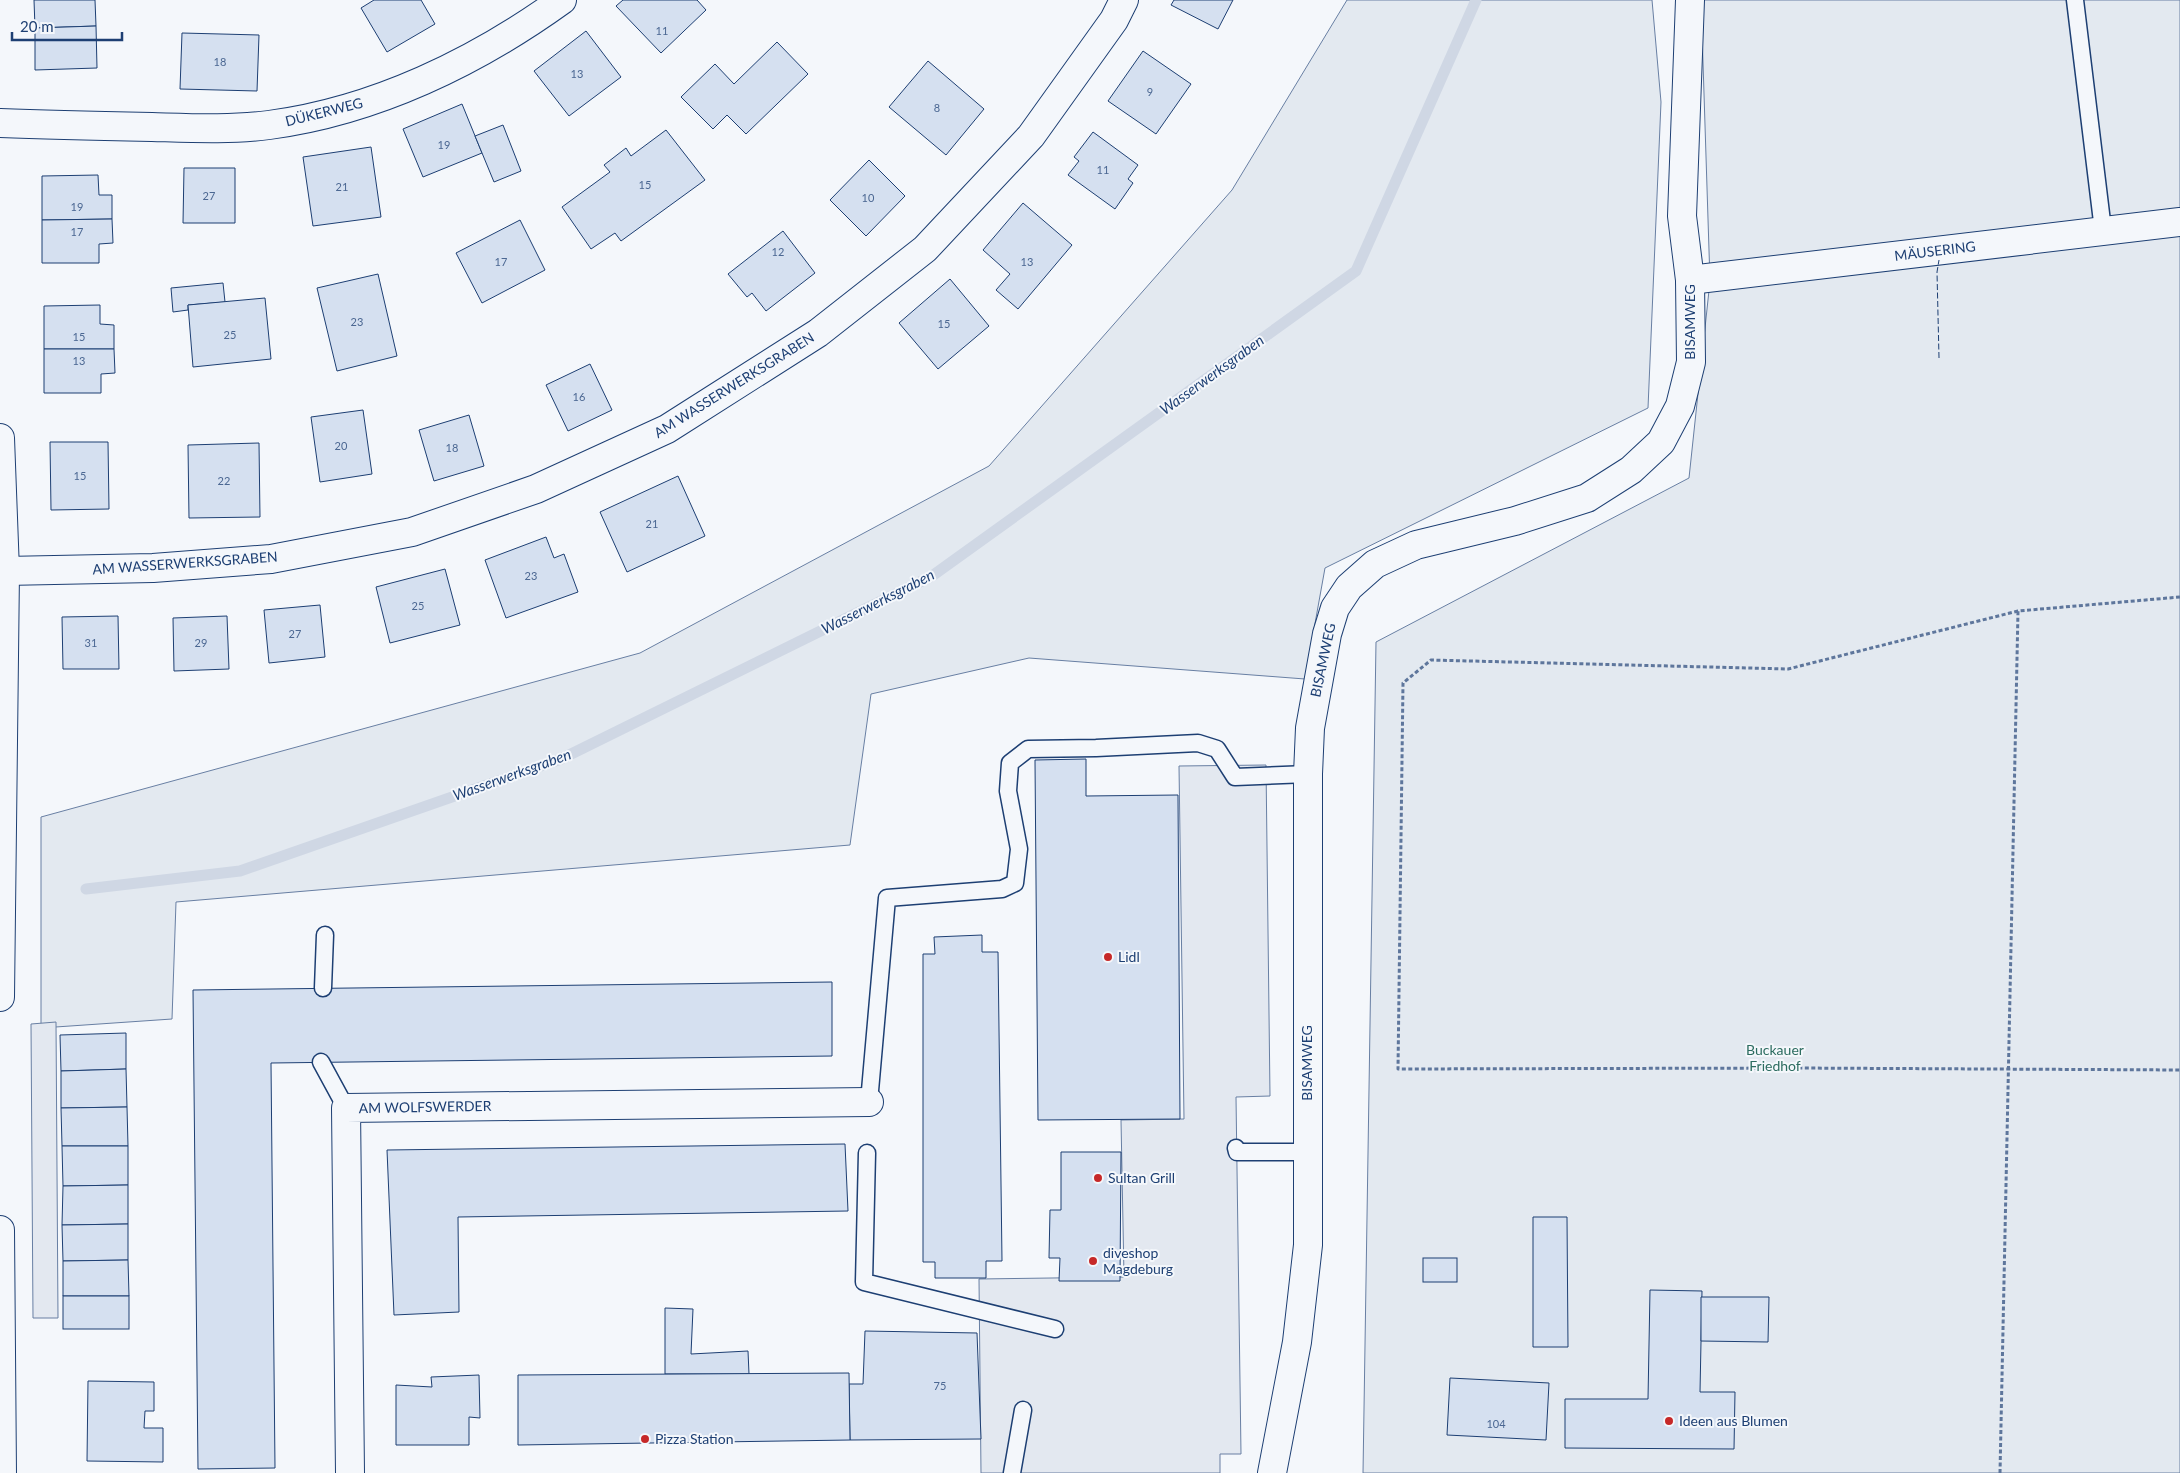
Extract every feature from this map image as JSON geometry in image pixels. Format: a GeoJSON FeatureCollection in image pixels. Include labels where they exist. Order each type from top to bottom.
{"type":"FeatureCollection","features":[{"type":"Feature","properties":{"kind":"street","name":"DÜKERWEG"},"geometry":{"type":"LineString","coordinates":[[0,123],[194,128],[267,125],[312,118],[378,98],[429,78],[475,56],[530,23],[562,0]]}},
{"type":"Feature","properties":{"kind":"street","name":"AM WASSERWERKSGRABEN"},"geometry":{"type":"LineString","coordinates":[[5,571],[153,568],[271,559],[412,532],[536,489],[667,429],[818,333],[925,249],[1032,136],[1114,20],[1124,0]]}},
{"type":"Feature","properties":{"kind":"street","name":"BISAMWEG"},"geometry":{"type":"LineString","coordinates":[[1272,1473],[1297,1342],[1308,1246],[1308,774],[1310,728],[1327,634],[1335,608],[1349,587],[1375,564],[1416,546],[1515,521],[1587,498],[1631,470],[1661,442],[1680,406],[1691,362],[1690,280],[1682,216],[1690,0]]}},
{"type":"Feature","properties":{"kind":"street","name":"MÄUSERING"},"geometry":{"type":"LineString","coordinates":[[1690,280],[2180,222]]}},
{"type":"Feature","properties":{"kind":"street"},"geometry":{"type":"LineString","coordinates":[[0,438],[5,571],[0,997]]}},
{"type":"Feature","properties":{"kind":"street","name":"AM WOLFSWERDER"},"geometry":{"type":"LineString","coordinates":[[350,1473],[346,1108],[869,1102]]}},
{"type":"Feature","properties":{"kind":"street"},"geometry":{"type":"LineString","coordinates":[[0,1230],[2,1473]]}},
{"type":"Feature","properties":{"kind":"lane"},"geometry":{"type":"LineString","coordinates":[[2075,0],[2103,230]]}},
{"type":"Feature","properties":{"kind":"lane"},"geometry":{"type":"LineString","coordinates":[[869,1102],[887,898],[1002,889],[1015,883],[1019,849],[1008,791],[1010,763],[1028,749],[1198,743],[1217,749],[1235,777],[1308,774]]}},
{"type":"Feature","properties":{"kind":"lane"},"geometry":{"type":"LineString","coordinates":[[323,988],[325,935]]}},
{"type":"Feature","properties":{"kind":"lane"},"geometry":{"type":"LineString","coordinates":[[320,1062],[346,1108]]}},
{"type":"Feature","properties":{"kind":"lane"},"geometry":{"type":"LineString","coordinates":[[1236,1148],[1237,1152],[1307,1152]]}},
{"type":"Feature","properties":{"kind":"lane"},"geometry":{"type":"LineString","coordinates":[[867,1153],[864,1282],[1055,1329]]}},
{"type":"Feature","properties":{"kind":"lane"},"geometry":{"type":"LineString","coordinates":[[1012,1473],[1023,1410]]}},
{"type":"Feature","properties":{"kind":"path"},"geometry":{"type":"LineString","coordinates":[[2180,597],[2018,611],[1788,669],[1431,660],[1403,683],[1398,1069],[2180,1070]]}},
{"type":"Feature","properties":{"kind":"path"},"geometry":{"type":"LineString","coordinates":[[2000,1473],[2018,611]]}},
{"type":"Feature","properties":{"kind":"green space"},"geometry":{"type":"Polygon","coordinates":[[[1347,0],[1652,0],[1661,102],[1648,408],[1325,568],[1305,679],[1029,658],[871,694],[850,845],[176,902],[172,1019],[41,1028],[41,817],[640,653],[989,466],[1232,190],[1347,0]]]}},
{"type":"Feature","properties":{"kind":"green space","name":"Buckauer Friedhof"},"geometry":{"type":"Polygon","coordinates":[[[1701,0],[2180,0],[2180,1473],[1363,1473],[1376,642],[1689,478],[1710,281],[1701,0]]]}},
{"type":"Feature","properties":{"kind":"shaded area"},"geometry":{"type":"Polygon","coordinates":[[[1266,765],[1270,1096],[1236,1097],[1241,1454],[1220,1454],[1220,1473],[981,1473],[979,1279],[1124,1277],[1121,1120],[1184,1119],[1179,766],[1266,765]]]}},
{"type":"Feature","properties":{"kind":"shaded area"},"geometry":{"type":"Polygon","coordinates":[[[56,1022],[58,1318],[33,1318],[31,1024],[56,1022]]]}},
{"type":"Feature","properties":{"kind":"building"},"geometry":{"type":"Polygon","coordinates":[[[34,0],[95,0],[96,26],[35,28],[34,0]]]}},
{"type":"Feature","properties":{"kind":"building"},"geometry":{"type":"Polygon","coordinates":[[[374,0],[421,0],[435,24],[387,52],[361,8],[374,0]]]}},
{"type":"Feature","properties":{"kind":"building"},"geometry":{"type":"Polygon","coordinates":[[[623,0],[697,0],[706,10],[661,53],[616,6],[623,0]]]}},
{"type":"Feature","properties":{"kind":"building"},"geometry":{"type":"Polygon","coordinates":[[[1174,0],[1233,0],[1218,29],[1171,5],[1174,0]]]}},
{"type":"Feature","properties":{"kind":"building"},"geometry":{"type":"Polygon","coordinates":[[[96,26],[97,68],[35,70],[35,28],[96,26]]]}},
{"type":"Feature","properties":{"kind":"building"},"geometry":{"type":"Polygon","coordinates":[[[586,31],[621,77],[569,116],[534,71],[586,31]]]}},
{"type":"Feature","properties":{"kind":"building"},"geometry":{"type":"Polygon","coordinates":[[[182,33],[259,35],[257,91],[180,89],[182,33]]]}},
{"type":"Feature","properties":{"kind":"building"},"geometry":{"type":"Polygon","coordinates":[[[777,42],[808,74],[746,134],[727,115],[713,129],[681,97],[715,64],[734,84],[777,42]]]}},
{"type":"Feature","properties":{"kind":"building"},"geometry":{"type":"Polygon","coordinates":[[[1143,51],[1191,84],[1156,134],[1108,101],[1143,51]]]}},
{"type":"Feature","properties":{"kind":"building"},"geometry":{"type":"Polygon","coordinates":[[[928,61],[984,109],[946,155],[889,107],[928,61]]]}},
{"type":"Feature","properties":{"kind":"building"},"geometry":{"type":"Polygon","coordinates":[[[462,104],[482,153],[423,177],[403,129],[462,104]]]}},
{"type":"Feature","properties":{"kind":"building"},"geometry":{"type":"Polygon","coordinates":[[[503,125],[521,171],[494,182],[475,136],[503,125]]]}},
{"type":"Feature","properties":{"kind":"building"},"geometry":{"type":"Polygon","coordinates":[[[666,130],[705,180],[621,241],[615,233],[591,249],[562,207],[610,172],[604,165],[626,148],[631,156],[666,130]]]}},
{"type":"Feature","properties":{"kind":"building"},"geometry":{"type":"Polygon","coordinates":[[[1093,132],[1138,165],[1128,179],[1133,183],[1115,209],[1068,175],[1079,161],[1074,157],[1093,132]]]}},
{"type":"Feature","properties":{"kind":"building"},"geometry":{"type":"Polygon","coordinates":[[[371,147],[381,217],[313,226],[303,157],[371,147]]]}},
{"type":"Feature","properties":{"kind":"building"},"geometry":{"type":"Polygon","coordinates":[[[869,160],[905,196],[866,236],[830,200],[869,160]]]}},
{"type":"Feature","properties":{"kind":"building"},"geometry":{"type":"Polygon","coordinates":[[[184,168],[235,168],[235,223],[183,223],[184,168]]]}},
{"type":"Feature","properties":{"kind":"building"},"geometry":{"type":"Polygon","coordinates":[[[98,175],[99,195],[112,195],[112,219],[42,220],[42,176],[98,175]]]}},
{"type":"Feature","properties":{"kind":"building"},"geometry":{"type":"Polygon","coordinates":[[[1023,203],[1072,245],[1018,309],[996,290],[1010,274],[983,250],[1023,203]]]}},
{"type":"Feature","properties":{"kind":"building"},"geometry":{"type":"Polygon","coordinates":[[[112,219],[113,243],[99,244],[99,263],[42,263],[42,220],[112,219]]]}},
{"type":"Feature","properties":{"kind":"building"},"geometry":{"type":"Polygon","coordinates":[[[520,220],[545,270],[482,303],[456,253],[520,220]]]}},
{"type":"Feature","properties":{"kind":"building"},"geometry":{"type":"Polygon","coordinates":[[[783,231],[815,273],[766,311],[752,293],[747,297],[728,274],[783,231]]]}},
{"type":"Feature","properties":{"kind":"building"},"geometry":{"type":"Polygon","coordinates":[[[378,274],[397,356],[337,371],[317,288],[378,274]]]}},
{"type":"Feature","properties":{"kind":"building"},"geometry":{"type":"Polygon","coordinates":[[[950,279],[989,326],[938,369],[899,323],[950,279]]]}},
{"type":"Feature","properties":{"kind":"building"},"geometry":{"type":"Polygon","coordinates":[[[223,283],[225,302],[188,305],[188,310],[173,312],[171,288],[223,283]]]}},
{"type":"Feature","properties":{"kind":"building"},"geometry":{"type":"Polygon","coordinates":[[[265,298],[271,359],[193,367],[188,305],[265,298]]]}},
{"type":"Feature","properties":{"kind":"building"},"geometry":{"type":"Polygon","coordinates":[[[100,305],[100,324],[114,325],[114,349],[44,349],[44,306],[100,305]]]}},
{"type":"Feature","properties":{"kind":"building"},"geometry":{"type":"Polygon","coordinates":[[[44,349],[114,349],[115,373],[101,374],[101,393],[44,393],[44,349]]]}},
{"type":"Feature","properties":{"kind":"building"},"geometry":{"type":"Polygon","coordinates":[[[590,364],[612,410],[568,431],[546,385],[590,364]]]}},
{"type":"Feature","properties":{"kind":"building"},"geometry":{"type":"Polygon","coordinates":[[[363,410],[372,474],[320,482],[311,417],[363,410]]]}},
{"type":"Feature","properties":{"kind":"building"},"geometry":{"type":"Polygon","coordinates":[[[469,415],[484,466],[434,481],[419,430],[469,415]]]}},
{"type":"Feature","properties":{"kind":"building"},"geometry":{"type":"Polygon","coordinates":[[[50,442],[108,442],[109,509],[51,510],[50,442]]]}},
{"type":"Feature","properties":{"kind":"building"},"geometry":{"type":"Polygon","coordinates":[[[259,443],[260,517],[189,518],[188,445],[259,443]]]}},
{"type":"Feature","properties":{"kind":"building"},"geometry":{"type":"Polygon","coordinates":[[[678,476],[705,536],[627,572],[600,512],[678,476]]]}},
{"type":"Feature","properties":{"kind":"building"},"geometry":{"type":"Polygon","coordinates":[[[546,537],[554,558],[564,554],[578,592],[506,618],[485,560],[546,537]]]}},
{"type":"Feature","properties":{"kind":"building"},"geometry":{"type":"Polygon","coordinates":[[[445,569],[460,625],[390,643],[376,587],[445,569]]]}},
{"type":"Feature","properties":{"kind":"building"},"geometry":{"type":"Polygon","coordinates":[[[320,605],[325,657],[269,663],[264,610],[320,605]]]}},
{"type":"Feature","properties":{"kind":"building"},"geometry":{"type":"Polygon","coordinates":[[[118,616],[119,669],[63,669],[62,617],[118,616]]]}},
{"type":"Feature","properties":{"kind":"building"},"geometry":{"type":"Polygon","coordinates":[[[227,616],[229,669],[174,671],[173,618],[227,616]]]}},
{"type":"Feature","properties":{"kind":"building","name":"Lidl"},"geometry":{"type":"Polygon","coordinates":[[[1086,759],[1086,796],[1178,795],[1180,1119],[1038,1120],[1035,760],[1086,759]]]}},
{"type":"Feature","properties":{"kind":"building"},"geometry":{"type":"Polygon","coordinates":[[[982,935],[982,952],[998,952],[1002,1261],[986,1261],[986,1278],[935,1278],[935,1262],[923,1262],[923,954],[935,954],[934,937],[982,935]]]}},
{"type":"Feature","properties":{"kind":"building"},"geometry":{"type":"Polygon","coordinates":[[[832,982],[832,1056],[271,1063],[275,1468],[198,1469],[193,990],[832,982]]]}},
{"type":"Feature","properties":{"kind":"building"},"geometry":{"type":"Polygon","coordinates":[[[126,1033],[126,1069],[61,1071],[60,1035],[126,1033]]]}},
{"type":"Feature","properties":{"kind":"building"},"geometry":{"type":"Polygon","coordinates":[[[126,1069],[127,1107],[61,1108],[61,1071],[126,1069]]]}},
{"type":"Feature","properties":{"kind":"building"},"geometry":{"type":"Polygon","coordinates":[[[127,1107],[128,1146],[62,1146],[61,1108],[127,1107]]]}},
{"type":"Feature","properties":{"kind":"building"},"geometry":{"type":"Polygon","coordinates":[[[845,1144],[848,1211],[458,1217],[459,1312],[394,1315],[387,1150],[845,1144]]]}},
{"type":"Feature","properties":{"kind":"building"},"geometry":{"type":"Polygon","coordinates":[[[62,1146],[128,1146],[128,1185],[63,1186],[62,1146]]]}},
{"type":"Feature","properties":{"kind":"building"},"geometry":{"type":"Polygon","coordinates":[[[1061,1152],[1121,1152],[1120,1281],[1059,1281],[1060,1258],[1049,1258],[1050,1210],[1061,1210],[1061,1152]]]}},
{"type":"Feature","properties":{"kind":"building"},"geometry":{"type":"Polygon","coordinates":[[[128,1185],[128,1224],[62,1225],[63,1186],[128,1185]]]}},
{"type":"Feature","properties":{"kind":"building"},"geometry":{"type":"Polygon","coordinates":[[[1533,1217],[1567,1217],[1568,1347],[1533,1347],[1533,1217]]]}},
{"type":"Feature","properties":{"kind":"building"},"geometry":{"type":"Polygon","coordinates":[[[128,1224],[128,1260],[63,1261],[62,1225],[128,1224]]]}},
{"type":"Feature","properties":{"kind":"building"},"geometry":{"type":"Polygon","coordinates":[[[1423,1258],[1457,1258],[1457,1282],[1423,1282],[1423,1258]]]}},
{"type":"Feature","properties":{"kind":"building"},"geometry":{"type":"Polygon","coordinates":[[[128,1260],[129,1296],[63,1296],[63,1261],[128,1260]]]}},
{"type":"Feature","properties":{"kind":"building"},"geometry":{"type":"Polygon","coordinates":[[[1650,1290],[1702,1291],[1700,1392],[1735,1392],[1734,1449],[1565,1448],[1565,1399],[1648,1399],[1650,1290]]]}},
{"type":"Feature","properties":{"kind":"building"},"geometry":{"type":"Polygon","coordinates":[[[63,1296],[129,1296],[129,1329],[63,1329],[63,1296]]]}},
{"type":"Feature","properties":{"kind":"building"},"geometry":{"type":"Polygon","coordinates":[[[1701,1297],[1769,1297],[1768,1342],[1701,1341],[1701,1297]]]}},
{"type":"Feature","properties":{"kind":"building"},"geometry":{"type":"Polygon","coordinates":[[[665,1308],[693,1309],[691,1354],[748,1351],[749,1374],[665,1374],[665,1308]]]}},
{"type":"Feature","properties":{"kind":"building"},"geometry":{"type":"Polygon","coordinates":[[[865,1331],[977,1333],[981,1439],[850,1440],[849,1384],[863,1384],[865,1331]]]}},
{"type":"Feature","properties":{"kind":"building"},"geometry":{"type":"Polygon","coordinates":[[[849,1373],[850,1440],[518,1445],[518,1375],[849,1373]]]}},
{"type":"Feature","properties":{"kind":"building"},"geometry":{"type":"Polygon","coordinates":[[[479,1375],[480,1418],[469,1417],[469,1445],[396,1445],[396,1385],[432,1387],[431,1377],[479,1375]]]}},
{"type":"Feature","properties":{"kind":"building"},"geometry":{"type":"Polygon","coordinates":[[[1450,1378],[1549,1383],[1546,1440],[1447,1435],[1450,1378]]]}},
{"type":"Feature","properties":{"kind":"building"},"geometry":{"type":"Polygon","coordinates":[[[88,1381],[154,1382],[154,1411],[145,1411],[144,1428],[163,1428],[163,1462],[87,1461],[88,1381]]]}},
{"type":"Feature","properties":{"kind":"waterway","name":"Wasserwerksgraben"},"geometry":{"type":"LineString","coordinates":[[86,889],[240,871],[561,759],[932,576],[1356,271],[1476,0]]}},
{"type":"Feature","properties":{"kind":"fence"},"geometry":{"type":"LineString","coordinates":[[1939,260],[1937,272],[1939,358]]}},
{"type":"Feature","properties":{"kind":"place","name":"Lidl"},"geometry":{"type":"Point","coordinates":[1108,957]}},
{"type":"Feature","properties":{"kind":"place","name":"Sultan Grill"},"geometry":{"type":"Point","coordinates":[1098,1178]}},
{"type":"Feature","properties":{"kind":"place","name":"diveshop Magdeburg"},"geometry":{"type":"Point","coordinates":[1093,1261]}},
{"type":"Feature","properties":{"kind":"place","name":"Ideen aus Blumen"},"geometry":{"type":"Point","coordinates":[1669,1421]}},
{"type":"Feature","properties":{"kind":"place","name":"Pizza Station"},"geometry":{"type":"Point","coordinates":[645,1439]}}]}
